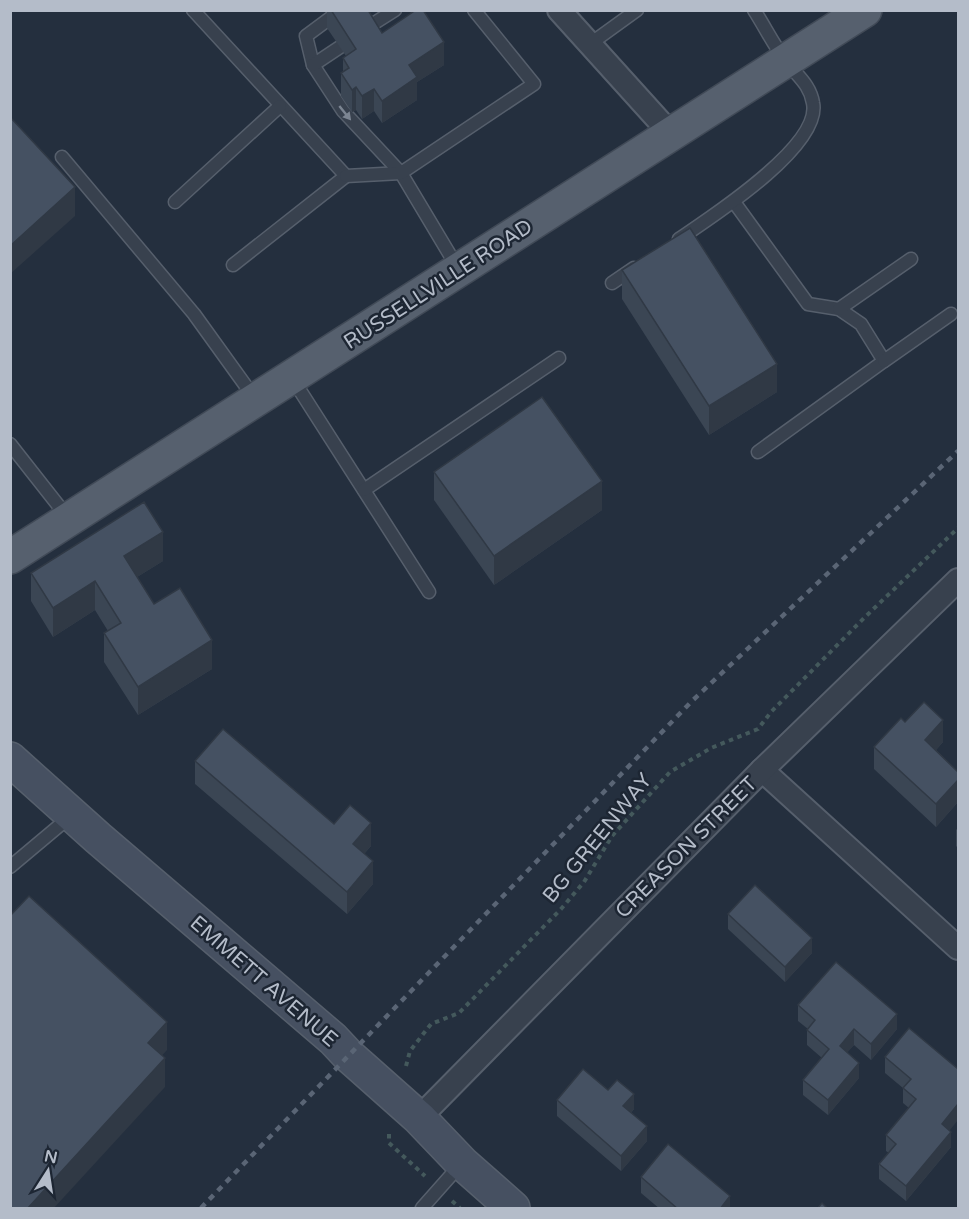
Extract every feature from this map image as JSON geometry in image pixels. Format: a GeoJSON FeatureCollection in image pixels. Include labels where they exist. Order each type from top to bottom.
{"type":"FeatureCollection","features":[{"type":"Feature","properties":{"kind":"main road","name":"RUSSELLVILLE ROAD"},"geometry":{"type":"LineString","coordinates":[[10,557],[865,10]]}},
{"type":"Feature","properties":{"kind":"street"},"geometry":{"type":"LineString","coordinates":[[559,10],[671,134]]}},
{"type":"Feature","properties":{"kind":"street","name":"CREASON STREET"},"geometry":{"type":"LineString","coordinates":[[407,1108],[958,580]]}},
{"type":"Feature","properties":{"kind":"street","name":"EMMETT AVENUE"},"geometry":{"type":"LineString","coordinates":[[11,760],[333,1040],[513,1209]]}},
{"type":"Feature","properties":{"kind":"street"},"geometry":{"type":"LineString","coordinates":[[762,770],[958,948]]}},
{"type":"Feature","properties":{"kind":"lane"},"geometry":{"type":"LineString","coordinates":[[193,10],[346,176]]}},
{"type":"Feature","properties":{"kind":"lane"},"geometry":{"type":"LineString","coordinates":[[341,10],[306,36],[313,64],[343,111],[401,173],[459,270]]}},
{"type":"Feature","properties":{"kind":"lane"},"geometry":{"type":"LineString","coordinates":[[365,29],[395,10]]}},
{"type":"Feature","properties":{"kind":"lane"},"geometry":{"type":"LineString","coordinates":[[233,265],[346,176],[401,173],[534,84],[474,10]]}},
{"type":"Feature","properties":{"kind":"lane"},"geometry":{"type":"LineString","coordinates":[[668,246],[734,202],[786,157],[800,140],[810,122],[814,104],[805,82],[786,61],[754,10]]}},
{"type":"Feature","properties":{"kind":"lane"},"geometry":{"type":"LineString","coordinates":[[590,44],[630,12]]}},
{"type":"Feature","properties":{"kind":"lane"},"geometry":{"type":"LineString","coordinates":[[313,64],[340,47]]}},
{"type":"Feature","properties":{"kind":"lane"},"geometry":{"type":"LineString","coordinates":[[175,202],[280,106]]}},
{"type":"Feature","properties":{"kind":"lane"},"geometry":{"type":"LineString","coordinates":[[62,157],[194,314],[256,400]]}},
{"type":"Feature","properties":{"kind":"lane"},"geometry":{"type":"LineString","coordinates":[[734,202],[808,304],[839,309],[861,324],[884,361]]}},
{"type":"Feature","properties":{"kind":"lane"},"geometry":{"type":"LineString","coordinates":[[612,284],[649,258]]}},
{"type":"Feature","properties":{"kind":"lane"},"geometry":{"type":"LineString","coordinates":[[839,309],[910,259]]}},
{"type":"Feature","properties":{"kind":"lane"},"geometry":{"type":"LineString","coordinates":[[758,452],[951,314]]}},
{"type":"Feature","properties":{"kind":"lane"},"geometry":{"type":"LineString","coordinates":[[364,490],[559,358]]}},
{"type":"Feature","properties":{"kind":"lane"},"geometry":{"type":"LineString","coordinates":[[291,377],[429,592]]}},
{"type":"Feature","properties":{"kind":"lane"},"geometry":{"type":"LineString","coordinates":[[10,444],[70,519]]}},
{"type":"Feature","properties":{"kind":"lane"},"geometry":{"type":"LineString","coordinates":[[10,867],[72,814]]}},
{"type":"Feature","properties":{"kind":"lane"},"geometry":{"type":"LineString","coordinates":[[422,1209],[462,1163]]}},
{"type":"Feature","properties":{"kind":"path","name":"BG GREENWAY"},"geometry":{"type":"LineString","coordinates":[[460,1209],[388,1143],[389,1124],[407,1108],[410,1052],[431,1024],[459,1012],[561,909],[584,882],[612,836],[670,772],[711,748],[758,729],[771,712],[856,625],[958,528]]}},
{"type":"Feature","properties":{"kind":"building"},"geometry":{"type":"Polygon","coordinates":[[[331,10],[368,10],[382,33],[416,10],[423,10],[444,42],[409,65],[417,77],[382,101],[374,89],[362,96],[356,87],[352,90],[341,73],[349,68],[343,58],[356,49],[331,10]]]}},
{"type":"Feature","properties":{"kind":"building"},"geometry":{"type":"Polygon","coordinates":[[[10,117],[75,187],[10,246],[10,117]]]}},
{"type":"Feature","properties":{"kind":"building"},"geometry":{"type":"Polygon","coordinates":[[[690,228],[777,364],[709,406],[622,270],[690,228]]]}},
{"type":"Feature","properties":{"kind":"building"},"geometry":{"type":"Polygon","coordinates":[[[542,397],[602,481],[494,556],[434,472],[542,397]]]}},
{"type":"Feature","properties":{"kind":"building"},"geometry":{"type":"Polygon","coordinates":[[[144,502],[163,532],[124,556],[154,604],[180,588],[212,640],[138,687],[104,633],[121,623],[95,581],[53,608],[31,573],[144,502]]]}},
{"type":"Feature","properties":{"kind":"building"},"geometry":{"type":"Polygon","coordinates":[[[924,702],[943,720],[925,740],[958,772],[958,780],[936,804],[874,747],[901,718],[905,722],[924,702]]]}},
{"type":"Feature","properties":{"kind":"building"},"geometry":{"type":"Polygon","coordinates":[[[223,729],[334,824],[350,805],[371,823],[353,844],[373,861],[347,892],[195,761],[223,729]]]}},
{"type":"Feature","properties":{"kind":"building"},"geometry":{"type":"Polygon","coordinates":[[[755,885],[812,938],[785,967],[728,914],[755,885]]]}},
{"type":"Feature","properties":{"kind":"building"},"geometry":{"type":"Polygon","coordinates":[[[29,896],[167,1022],[148,1043],[165,1058],[27,1209],[10,1209],[10,916],[29,896]]]}},
{"type":"Feature","properties":{"kind":"building"},"geometry":{"type":"Polygon","coordinates":[[[836,962],[897,1014],[871,1044],[854,1029],[840,1046],[859,1063],[828,1100],[803,1080],[829,1049],[807,1030],[815,1020],[798,1005],[836,962]]]}},
{"type":"Feature","properties":{"kind":"building"},"geometry":{"type":"Polygon","coordinates":[[[909,1028],[958,1069],[958,1104],[942,1124],[951,1132],[906,1186],[879,1164],[896,1144],[886,1135],[916,1099],[903,1088],[911,1079],[885,1057],[909,1028]]]}},
{"type":"Feature","properties":{"kind":"building"},"geometry":{"type":"Polygon","coordinates":[[[583,1069],[608,1090],[617,1080],[634,1094],[623,1106],[647,1126],[621,1156],[557,1100],[583,1069]]]}},
{"type":"Feature","properties":{"kind":"building"},"geometry":{"type":"Polygon","coordinates":[[[668,1144],[730,1196],[720,1209],[678,1209],[641,1177],[668,1144]]]}},
{"type":"Feature","properties":{"kind":"building"},"geometry":{"type":"Polygon","coordinates":[[[822,1203],[828,1209],[817,1209],[822,1203]]]}},
{"type":"Feature","properties":{"kind":"railway"},"geometry":{"type":"LineString","coordinates":[[201,1208],[691,702],[958,451]]}}]}
